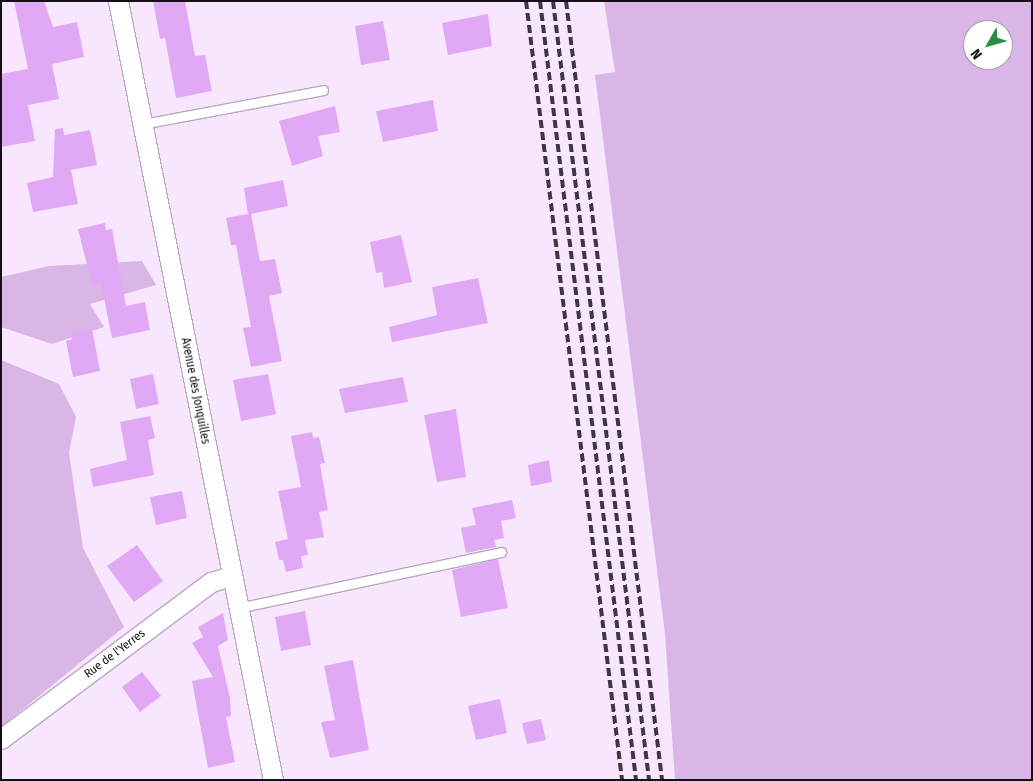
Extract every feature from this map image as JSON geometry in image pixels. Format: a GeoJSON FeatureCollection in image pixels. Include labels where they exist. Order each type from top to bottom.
{"type":"FeatureCollection","features":[{"type":"Feature","properties":{"kind":"street","name":"Avenue des Jonquilles"},"geometry":{"type":"LineString","coordinates":[[118,1],[273,780]]}},
{"type":"Feature","properties":{"kind":"street","name":"Rue de l'Yerres"},"geometry":{"type":"LineString","coordinates":[[1,739],[211,582],[231,576]]}},
{"type":"Feature","properties":{"kind":"lane"},"geometry":{"type":"LineString","coordinates":[[142,124],[323,90]]}},
{"type":"Feature","properties":{"kind":"lane"},"geometry":{"type":"LineString","coordinates":[[238,608],[501,552]]}},
{"type":"Feature","properties":{"kind":"shaded area"},"geometry":{"type":"Polygon","coordinates":[[[604,1],[1032,1],[1032,780],[675,780],[665,634],[595,75],[615,72],[604,1]]]}},
{"type":"Feature","properties":{"kind":"shaded area"},"geometry":{"type":"Polygon","coordinates":[[[142,261],[156,285],[90,304],[104,327],[52,344],[1,327],[1,277],[49,266],[142,261]]]}},
{"type":"Feature","properties":{"kind":"shaded area"},"geometry":{"type":"Polygon","coordinates":[[[1,360],[59,384],[76,417],[69,453],[83,548],[124,627],[1,727],[1,360]]]}},
{"type":"Feature","properties":{"kind":"building"},"geometry":{"type":"Polygon","coordinates":[[[14,1],[44,1],[53,27],[77,22],[84,57],[52,64],[59,99],[28,105],[35,141],[1,147],[1,74],[28,69],[14,1]]]}},
{"type":"Feature","properties":{"kind":"building"},"geometry":{"type":"Polygon","coordinates":[[[153,1],[185,1],[195,56],[205,55],[212,91],[176,98],[165,38],[160,39],[153,1]]]}},
{"type":"Feature","properties":{"kind":"building"},"geometry":{"type":"Polygon","coordinates":[[[488,14],[492,46],[448,55],[442,23],[488,14]]]}},
{"type":"Feature","properties":{"kind":"building"},"geometry":{"type":"Polygon","coordinates":[[[383,21],[390,60],[361,65],[355,26],[383,21]]]}},
{"type":"Feature","properties":{"kind":"building"},"geometry":{"type":"Polygon","coordinates":[[[433,100],[438,131],[383,142],[376,111],[433,100]]]}},
{"type":"Feature","properties":{"kind":"building"},"geometry":{"type":"Polygon","coordinates":[[[335,106],[340,132],[318,136],[323,156],[292,166],[279,121],[335,106]]]}},
{"type":"Feature","properties":{"kind":"building"},"geometry":{"type":"Polygon","coordinates":[[[63,128],[64,135],[90,130],[97,165],[71,170],[78,204],[33,212],[27,183],[53,177],[55,129],[63,128]]]}},
{"type":"Feature","properties":{"kind":"building"},"geometry":{"type":"Polygon","coordinates":[[[283,180],[288,206],[251,214],[260,261],[275,259],[282,293],[269,296],[282,361],[251,367],[243,328],[251,327],[236,245],[231,245],[226,218],[248,214],[244,188],[283,180]]]}},
{"type":"Feature","properties":{"kind":"building"},"geometry":{"type":"Polygon","coordinates":[[[105,223],[106,230],[112,229],[126,306],[145,302],[150,330],[112,338],[101,283],[92,285],[78,229],[105,223]]]}},
{"type":"Feature","properties":{"kind":"building"},"geometry":{"type":"Polygon","coordinates":[[[401,235],[412,282],[384,288],[382,272],[376,273],[370,242],[401,235]]]}},
{"type":"Feature","properties":{"kind":"building"},"geometry":{"type":"Polygon","coordinates":[[[478,278],[488,323],[392,342],[389,327],[437,315],[432,287],[478,278]]]}},
{"type":"Feature","properties":{"kind":"building"},"geometry":{"type":"Polygon","coordinates":[[[92,328],[100,371],[73,377],[66,341],[72,339],[71,333],[92,328]]]}},
{"type":"Feature","properties":{"kind":"building"},"geometry":{"type":"Polygon","coordinates":[[[153,374],[159,404],[136,409],[130,379],[153,374]]]}},
{"type":"Feature","properties":{"kind":"building"},"geometry":{"type":"Polygon","coordinates":[[[268,374],[276,414],[241,421],[233,380],[268,374]]]}},
{"type":"Feature","properties":{"kind":"building"},"geometry":{"type":"Polygon","coordinates":[[[403,377],[408,402],[345,413],[339,389],[403,377]]]}},
{"type":"Feature","properties":{"kind":"building"},"geometry":{"type":"Polygon","coordinates":[[[456,409],[466,477],[437,482],[424,415],[456,409]]]}},
{"type":"Feature","properties":{"kind":"building"},"geometry":{"type":"Polygon","coordinates":[[[150,416],[155,438],[148,440],[154,475],[93,487],[90,469],[127,460],[120,422],[150,416]]]}},
{"type":"Feature","properties":{"kind":"building"},"geometry":{"type":"Polygon","coordinates":[[[312,432],[313,438],[319,437],[325,463],[320,464],[328,510],[319,512],[324,537],[305,540],[308,555],[301,556],[303,568],[286,572],[283,560],[279,560],[275,542],[288,539],[278,491],[301,487],[291,436],[312,432]]]}},
{"type":"Feature","properties":{"kind":"building"},"geometry":{"type":"Polygon","coordinates":[[[549,460],[552,482],[531,486],[528,465],[549,460]]]}},
{"type":"Feature","properties":{"kind":"building"},"geometry":{"type":"Polygon","coordinates":[[[182,491],[187,518],[156,525],[150,497],[182,491]]]}},
{"type":"Feature","properties":{"kind":"building"},"geometry":{"type":"Polygon","coordinates":[[[512,500],[516,518],[501,521],[504,538],[494,540],[496,547],[466,553],[461,528],[476,525],[472,508],[512,500]]]}},
{"type":"Feature","properties":{"kind":"building"},"geometry":{"type":"Polygon","coordinates":[[[137,545],[163,581],[134,602],[107,566],[137,545]]]}},
{"type":"Feature","properties":{"kind":"building"},"geometry":{"type":"Polygon","coordinates":[[[498,559],[508,608],[461,617],[452,570],[498,559]]]}},
{"type":"Feature","properties":{"kind":"building"},"geometry":{"type":"Polygon","coordinates":[[[305,611],[311,645],[281,651],[275,617],[305,611]]]}},
{"type":"Feature","properties":{"kind":"building"},"geometry":{"type":"Polygon","coordinates":[[[223,613],[228,640],[218,646],[230,698],[231,716],[226,717],[235,762],[208,768],[192,681],[213,677],[192,643],[203,637],[198,627],[223,613]]]}},
{"type":"Feature","properties":{"kind":"building"},"geometry":{"type":"Polygon","coordinates":[[[353,660],[369,750],[330,758],[321,722],[335,720],[324,666],[353,660]]]}},
{"type":"Feature","properties":{"kind":"building"},"geometry":{"type":"Polygon","coordinates":[[[142,672],[161,696],[140,712],[122,687],[142,672]]]}},
{"type":"Feature","properties":{"kind":"building"},"geometry":{"type":"Polygon","coordinates":[[[500,699],[507,733],[476,740],[468,706],[500,699]]]}},
{"type":"Feature","properties":{"kind":"building"},"geometry":{"type":"Polygon","coordinates":[[[541,719],[546,740],[527,744],[522,723],[541,719]]]}},
{"type":"Feature","properties":{"kind":"railway"},"geometry":{"type":"LineString","coordinates":[[526,1],[622,780]]}},
{"type":"Feature","properties":{"kind":"railway"},"geometry":{"type":"LineString","coordinates":[[540,1],[636,780]]}},
{"type":"Feature","properties":{"kind":"railway"},"geometry":{"type":"LineString","coordinates":[[553,1],[649,780]]}},
{"type":"Feature","properties":{"kind":"railway"},"geometry":{"type":"LineString","coordinates":[[566,1],[662,780]]}}]}
